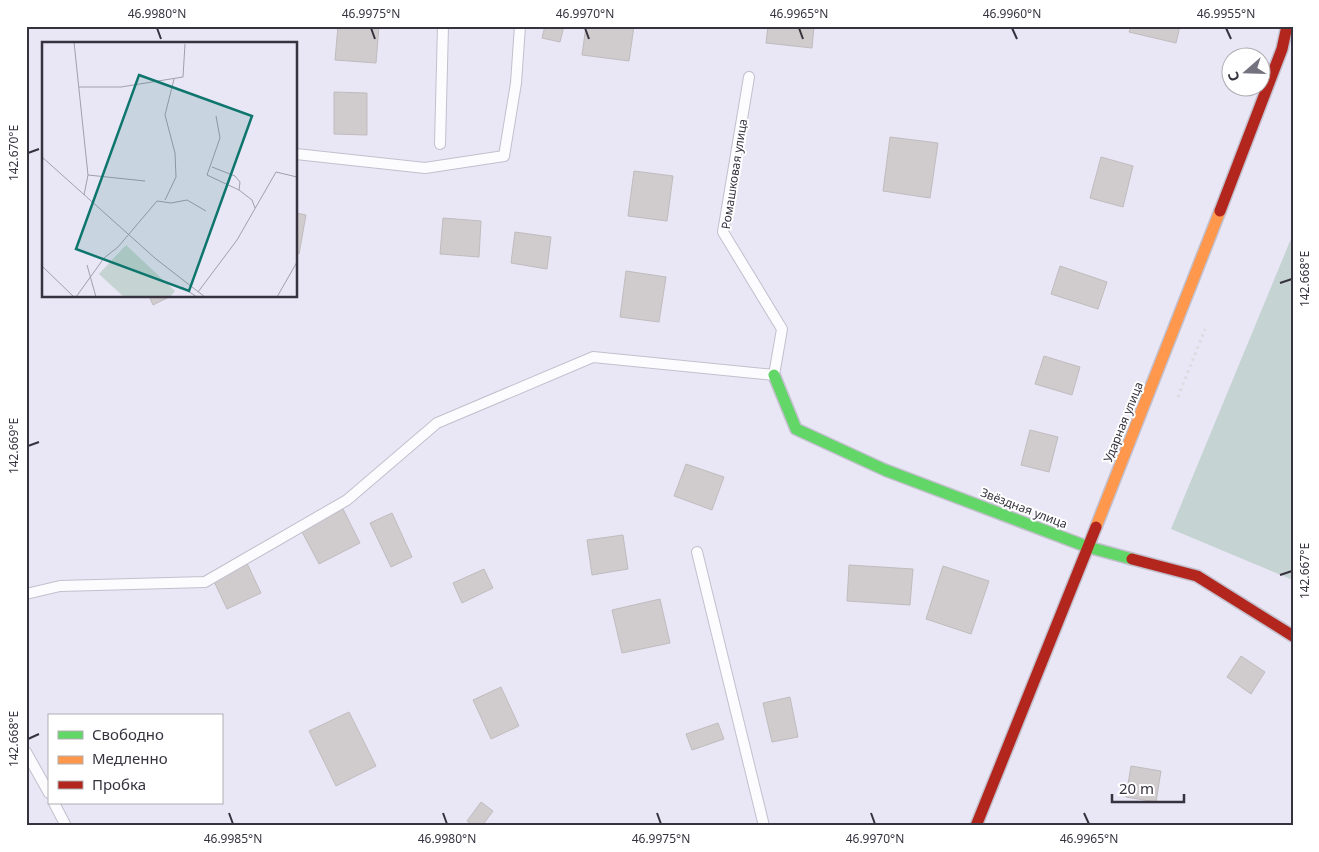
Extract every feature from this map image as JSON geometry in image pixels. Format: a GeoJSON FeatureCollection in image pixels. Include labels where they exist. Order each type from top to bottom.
{"type":"FeatureCollection","features":[{"type":"Feature","properties":{"kind":"street","name":"Ударная улица"},"geometry":{"type":"LineString","coordinates":[[976,826],[1189,294],[1282,49],[1287,26]]}},
{"type":"Feature","properties":{"kind":"street","name":"Звёздная улица"},"geometry":{"type":"LineString","coordinates":[[774,375],[796,429],[885,470],[1088,547],[1197,576],[1293,636]]}},
{"type":"Feature","properties":{"kind":"lane"},"geometry":{"type":"LineString","coordinates":[[440,144],[444,26]]}},
{"type":"Feature","properties":{"kind":"lane"},"geometry":{"type":"LineString","coordinates":[[298,154],[425,168],[504,156],[516,83],[520,26]]}},
{"type":"Feature","properties":{"kind":"lane","name":"Ромашковая улица"},"geometry":{"type":"LineString","coordinates":[[749,77],[723,232],[782,329],[774,375]]}},
{"type":"Feature","properties":{"kind":"lane"},"geometry":{"type":"LineString","coordinates":[[26,594],[60,586],[205,582],[347,500],[437,423],[593,357],[774,375]]}},
{"type":"Feature","properties":{"kind":"lane"},"geometry":{"type":"LineString","coordinates":[[697,552],[764,826]]}},
{"type":"Feature","properties":{"kind":"lane"},"geometry":{"type":"LineString","coordinates":[[26,752],[48,791]]}},
{"type":"Feature","properties":{"kind":"lane"},"geometry":{"type":"LineString","coordinates":[[55,804],[66,826]]}},
{"type":"Feature","properties":{"kind":"shaded area"},"geometry":{"type":"Polygon","coordinates":[[[1293,234],[1293,580],[1171,529],[1293,234]]]}},
{"type":"Feature","properties":{"kind":"building"},"geometry":{"type":"Polygon","coordinates":[[[338,26],[379,26],[376,63],[335,60],[338,26]]]}},
{"type":"Feature","properties":{"kind":"building"},"geometry":{"type":"Polygon","coordinates":[[[545,26],[564,26],[560,42],[542,38],[545,26]]]}},
{"type":"Feature","properties":{"kind":"building"},"geometry":{"type":"Polygon","coordinates":[[[586,26],[634,26],[629,61],[582,55],[586,26]]]}},
{"type":"Feature","properties":{"kind":"building"},"geometry":{"type":"Polygon","coordinates":[[[768,26],[814,26],[812,48],[766,43],[768,26]]]}},
{"type":"Feature","properties":{"kind":"building"},"geometry":{"type":"Polygon","coordinates":[[[1131,26],[1180,26],[1176,43],[1129,32],[1131,26]]]}},
{"type":"Feature","properties":{"kind":"building"},"geometry":{"type":"Polygon","coordinates":[[[334,92],[367,93],[367,135],[334,134],[334,92]]]}},
{"type":"Feature","properties":{"kind":"building"},"geometry":{"type":"Polygon","coordinates":[[[890,137],[938,143],[930,198],[883,191],[890,137]]]}},
{"type":"Feature","properties":{"kind":"building"},"geometry":{"type":"Polygon","coordinates":[[[1101,157],[1133,166],[1123,207],[1090,198],[1101,157]]]}},
{"type":"Feature","properties":{"kind":"building"},"geometry":{"type":"Polygon","coordinates":[[[634,171],[673,176],[667,221],[628,216],[634,171]]]}},
{"type":"Feature","properties":{"kind":"building"},"geometry":{"type":"Polygon","coordinates":[[[298,213],[306,215],[298,254],[298,213]]]}},
{"type":"Feature","properties":{"kind":"building"},"geometry":{"type":"Polygon","coordinates":[[[443,218],[481,221],[479,257],[440,254],[443,218]]]}},
{"type":"Feature","properties":{"kind":"building"},"geometry":{"type":"Polygon","coordinates":[[[515,232],[551,237],[547,269],[511,263],[515,232]]]}},
{"type":"Feature","properties":{"kind":"building"},"geometry":{"type":"Polygon","coordinates":[[[1060,266],[1107,282],[1098,309],[1051,294],[1060,266]]]}},
{"type":"Feature","properties":{"kind":"building"},"geometry":{"type":"Polygon","coordinates":[[[626,271],[666,277],[659,322],[620,317],[626,271]]]}},
{"type":"Feature","properties":{"kind":"building"},"geometry":{"type":"Polygon","coordinates":[[[150,298],[167,298],[153,305],[150,298]]]}},
{"type":"Feature","properties":{"kind":"building"},"geometry":{"type":"Polygon","coordinates":[[[1044,356],[1080,367],[1072,395],[1035,384],[1044,356]]]}},
{"type":"Feature","properties":{"kind":"building"},"geometry":{"type":"Polygon","coordinates":[[[1030,430],[1058,437],[1049,472],[1021,465],[1030,430]]]}},
{"type":"Feature","properties":{"kind":"building"},"geometry":{"type":"Polygon","coordinates":[[[686,464],[724,477],[712,510],[674,496],[686,464]]]}},
{"type":"Feature","properties":{"kind":"building"},"geometry":{"type":"Polygon","coordinates":[[[343,509],[360,543],[319,564],[301,530],[343,509]]]}},
{"type":"Feature","properties":{"kind":"building"},"geometry":{"type":"Polygon","coordinates":[[[392,513],[412,557],[391,567],[370,523],[392,513]]]}},
{"type":"Feature","properties":{"kind":"building"},"geometry":{"type":"Polygon","coordinates":[[[623,535],[628,569],[592,575],[587,540],[623,535]]]}},
{"type":"Feature","properties":{"kind":"building"},"geometry":{"type":"Polygon","coordinates":[[[245,559],[261,593],[227,609],[211,575],[245,559]]]}},
{"type":"Feature","properties":{"kind":"building"},"geometry":{"type":"Polygon","coordinates":[[[849,565],[913,569],[910,605],[847,601],[849,565]]]}},
{"type":"Feature","properties":{"kind":"building"},"geometry":{"type":"Polygon","coordinates":[[[943,566],[989,581],[971,634],[926,619],[943,566]]]}},
{"type":"Feature","properties":{"kind":"building"},"geometry":{"type":"Polygon","coordinates":[[[484,569],[493,588],[462,603],[453,583],[484,569]]]}},
{"type":"Feature","properties":{"kind":"building"},"geometry":{"type":"Polygon","coordinates":[[[660,599],[670,643],[622,653],[612,610],[660,599]]]}},
{"type":"Feature","properties":{"kind":"building"},"geometry":{"type":"Polygon","coordinates":[[[1241,656],[1265,672],[1251,694],[1227,677],[1241,656]]]}},
{"type":"Feature","properties":{"kind":"building"},"geometry":{"type":"Polygon","coordinates":[[[501,687],[519,726],[491,739],[473,700],[501,687]]]}},
{"type":"Feature","properties":{"kind":"building"},"geometry":{"type":"Polygon","coordinates":[[[790,697],[798,737],[772,742],[763,703],[790,697]]]}},
{"type":"Feature","properties":{"kind":"building"},"geometry":{"type":"Polygon","coordinates":[[[349,712],[376,766],[336,786],[309,731],[349,712]]]}},
{"type":"Feature","properties":{"kind":"building"},"geometry":{"type":"Polygon","coordinates":[[[718,723],[724,739],[692,750],[686,734],[718,723]]]}},
{"type":"Feature","properties":{"kind":"building"},"geometry":{"type":"Polygon","coordinates":[[[1131,766],[1161,771],[1156,802],[1126,797],[1131,766]]]}},
{"type":"Feature","properties":{"kind":"building"},"geometry":{"type":"Polygon","coordinates":[[[481,802],[493,811],[482,826],[474,826],[467,821],[481,802]]]}},
{"type":"Feature","properties":{"kind":"traffic: fast"},"geometry":{"type":"LineString","coordinates":[[774,375],[796,429],[885,470],[1088,547],[1132,559]]}},
{"type":"Feature","properties":{"kind":"traffic: slow"},"geometry":{"type":"LineString","coordinates":[[1096,527],[1220,211]]}},
{"type":"Feature","properties":{"kind":"traffic: jam"},"geometry":{"type":"LineString","coordinates":[[1220,211],[1282,49],[1287,26]]}},
{"type":"Feature","properties":{"kind":"traffic: jam"},"geometry":{"type":"LineString","coordinates":[[976,826],[1096,527]]}},
{"type":"Feature","properties":{"kind":"traffic: jam"},"geometry":{"type":"LineString","coordinates":[[1132,559],[1197,576],[1293,636]]}}]}
